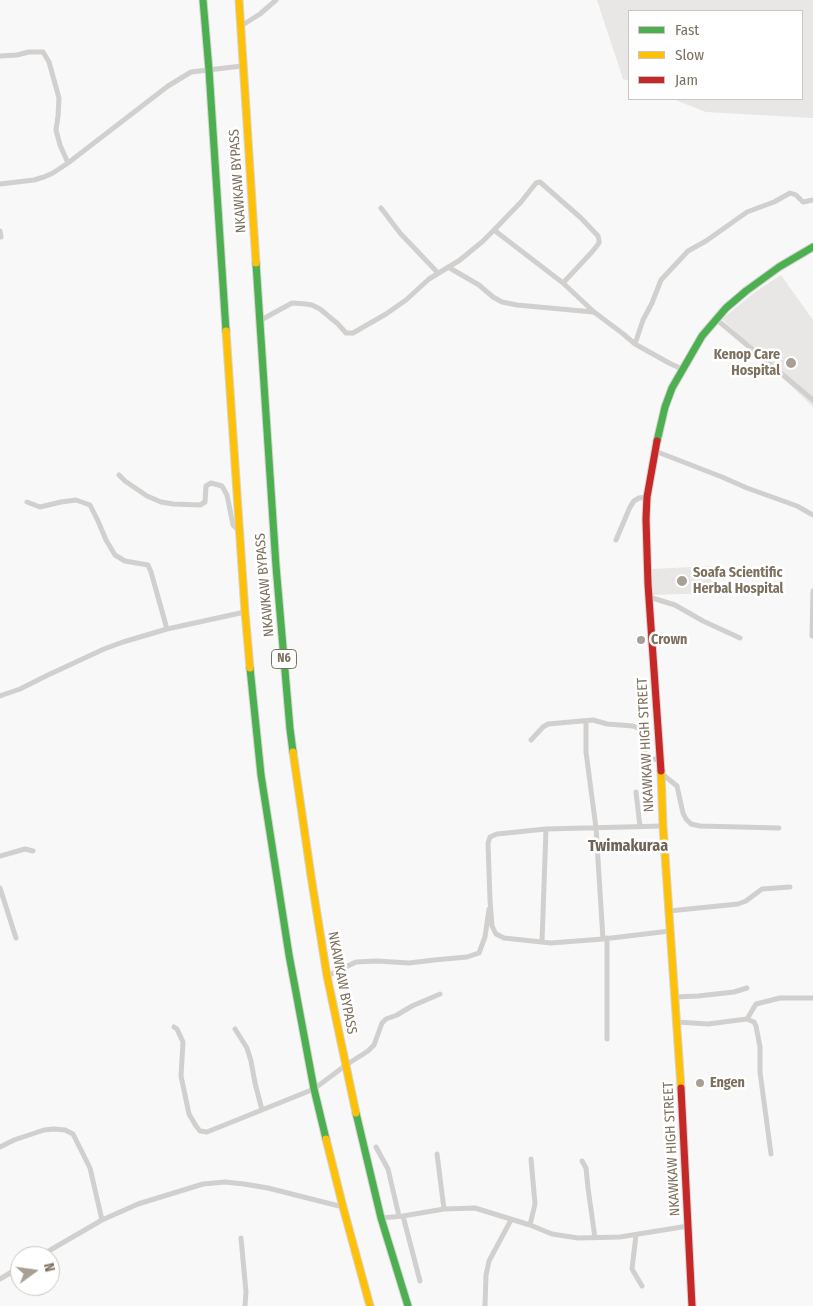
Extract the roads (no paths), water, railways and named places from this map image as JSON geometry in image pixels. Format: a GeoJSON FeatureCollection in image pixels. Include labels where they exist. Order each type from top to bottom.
{"type":"FeatureCollection","features":[{"type":"Feature","properties":{"kind":"main road","name":"NKAWKAW BYPASS"},"geometry":{"type":"LineString","coordinates":[[203,0],[245,612],[261,775],[289,955],[314,1089],[370,1306]]}},
{"type":"Feature","properties":{"kind":"main road","name":"NKAWKAW BYPASS"},"geometry":{"type":"LineString","coordinates":[[239,0],[276,566],[290,728],[310,876],[327,976],[362,1141],[381,1218],[408,1306]]}},
{"type":"Feature","properties":{"kind":"main road","name":"NKAWKAW HIGH STREET"},"geometry":{"type":"LineString","coordinates":[[692,1306],[682,1096],[649,597],[646,535],[647,497],[665,407],[672,388],[702,336],[733,302],[779,267],[813,247]]}},
{"type":"Feature","properties":{"kind":"street"},"geometry":{"type":"LineString","coordinates":[[241,26],[260,14],[276,0]]}},
{"type":"Feature","properties":{"kind":"street"},"geometry":{"type":"LineString","coordinates":[[0,56],[43,52],[49,62],[59,98],[56,130],[68,163]]}},
{"type":"Feature","properties":{"kind":"street"},"geometry":{"type":"LineString","coordinates":[[0,184],[44,177],[68,163],[184,75],[191,72],[242,66]]}},
{"type":"Feature","properties":{"kind":"street"},"geometry":{"type":"LineString","coordinates":[[260,320],[292,304],[306,304],[320,310],[346,332],[353,333],[386,314],[406,300],[429,279],[474,249],[521,202],[536,183],[540,182],[581,218],[600,240],[592,252],[563,283]]}},
{"type":"Feature","properties":{"kind":"street"},"geometry":{"type":"LineString","coordinates":[[635,344],[643,320],[661,280],[688,251],[755,208],[790,194],[796,195],[803,202],[813,200]]}},
{"type":"Feature","properties":{"kind":"street"},"geometry":{"type":"LineString","coordinates":[[381,208],[400,233],[438,273]]}},
{"type":"Feature","properties":{"kind":"street"},"geometry":{"type":"LineString","coordinates":[[494,230],[563,283],[594,312],[635,344],[682,369]]}},
{"type":"Feature","properties":{"kind":"street"},"geometry":{"type":"LineString","coordinates":[[448,267],[480,285],[493,297],[502,302],[594,312]]}},
{"type":"Feature","properties":{"kind":"street"},"geometry":{"type":"LineString","coordinates":[[716,319],[813,400]]}},
{"type":"Feature","properties":{"kind":"street"},"geometry":{"type":"LineString","coordinates":[[655,451],[796,506],[813,515]]}},
{"type":"Feature","properties":{"kind":"street"},"geometry":{"type":"LineString","coordinates":[[119,475],[147,496],[172,504],[200,505],[205,502],[206,486],[211,483],[222,486],[227,495],[233,525],[240,532]]}},
{"type":"Feature","properties":{"kind":"street"},"geometry":{"type":"LineString","coordinates":[[616,540],[634,501],[647,497]]}},
{"type":"Feature","properties":{"kind":"street"},"geometry":{"type":"LineString","coordinates":[[27,502],[40,507],[76,500],[90,505],[115,555],[125,561],[148,565],[168,629]]}},
{"type":"Feature","properties":{"kind":"street"},"geometry":{"type":"LineString","coordinates":[[812,636],[813,591]]}},
{"type":"Feature","properties":{"kind":"street"},"geometry":{"type":"LineString","coordinates":[[649,597],[675,605],[703,621],[740,638]]}},
{"type":"Feature","properties":{"kind":"street"},"geometry":{"type":"LineString","coordinates":[[0,696],[20,689],[104,649],[168,629],[245,612]]}},
{"type":"Feature","properties":{"kind":"street"},"geometry":{"type":"LineString","coordinates":[[586,720],[586,752],[596,828],[605,938],[607,1039]]}},
{"type":"Feature","properties":{"kind":"street"},"geometry":{"type":"LineString","coordinates":[[532,740],[546,725],[593,720],[607,724],[633,726],[644,732],[645,754],[647,758],[660,760]]}},
{"type":"Feature","properties":{"kind":"street"},"geometry":{"type":"LineString","coordinates":[[661,773],[677,786],[684,814],[691,824],[700,826],[779,828]]}},
{"type":"Feature","properties":{"kind":"street"},"geometry":{"type":"LineString","coordinates":[[636,792],[640,827]]}},
{"type":"Feature","properties":{"kind":"street"},"geometry":{"type":"LineString","coordinates":[[663,826],[546,830],[497,834],[490,837],[488,843],[490,900],[492,926],[496,934],[504,938],[551,943],[670,931]]}},
{"type":"Feature","properties":{"kind":"street"},"geometry":{"type":"LineString","coordinates":[[542,942],[546,830]]}},
{"type":"Feature","properties":{"kind":"street"},"geometry":{"type":"LineString","coordinates":[[0,856],[25,848],[33,850]]}},
{"type":"Feature","properties":{"kind":"street"},"geometry":{"type":"LineString","coordinates":[[669,911],[738,904],[762,890],[790,887]]}},
{"type":"Feature","properties":{"kind":"street"},"geometry":{"type":"LineString","coordinates":[[0,888],[16,938]]}},
{"type":"Feature","properties":{"kind":"street"},"geometry":{"type":"LineString","coordinates":[[327,976],[356,962],[409,963],[467,957],[479,953],[485,937],[490,900]]}},
{"type":"Feature","properties":{"kind":"street"},"geometry":{"type":"LineString","coordinates":[[674,997],[734,992],[747,988]]}},
{"type":"Feature","properties":{"kind":"street"},"geometry":{"type":"LineString","coordinates":[[174,1027],[177,1029],[183,1042],[181,1076],[189,1114],[200,1131],[207,1132],[314,1089],[368,1051],[374,1045],[382,1022],[440,994]]}},
{"type":"Feature","properties":{"kind":"street"},"geometry":{"type":"LineString","coordinates":[[747,1019],[756,1004],[780,998],[813,998]]}},
{"type":"Feature","properties":{"kind":"street"},"geometry":{"type":"LineString","coordinates":[[677,1022],[708,1024],[747,1019],[754,1022],[759,1037],[760,1072],[771,1154]]}},
{"type":"Feature","properties":{"kind":"street"},"geometry":{"type":"LineString","coordinates":[[235,1029],[251,1061],[262,1110]]}},
{"type":"Feature","properties":{"kind":"street"},"geometry":{"type":"LineString","coordinates":[[0,1147],[44,1130],[65,1130],[73,1134],[90,1168],[102,1220]]}},
{"type":"Feature","properties":{"kind":"street"},"geometry":{"type":"LineString","coordinates":[[376,1147],[388,1169],[420,1281]]}},
{"type":"Feature","properties":{"kind":"street"},"geometry":{"type":"LineString","coordinates":[[437,1154],[444,1208]]}},
{"type":"Feature","properties":{"kind":"street"},"geometry":{"type":"LineString","coordinates":[[530,1225],[535,1204],[531,1158]]}},
{"type":"Feature","properties":{"kind":"street"},"geometry":{"type":"LineString","coordinates":[[582,1161],[586,1168],[594,1238]]}},
{"type":"Feature","properties":{"kind":"street"},"geometry":{"type":"LineString","coordinates":[[57,1246],[102,1220],[138,1204],[203,1184],[225,1182],[244,1184],[268,1188],[343,1207]]}},
{"type":"Feature","properties":{"kind":"street"},"geometry":{"type":"LineString","coordinates":[[381,1218],[444,1208],[475,1208],[552,1234],[566,1237],[594,1238],[636,1235],[688,1226]]}},
{"type":"Feature","properties":{"kind":"street"},"geometry":{"type":"LineString","coordinates":[[485,1306],[486,1275],[489,1261],[511,1220]]}},
{"type":"Feature","properties":{"kind":"street"},"geometry":{"type":"LineString","coordinates":[[636,1235],[632,1269],[642,1286]]}},
{"type":"Feature","properties":{"kind":"street"},"geometry":{"type":"LineString","coordinates":[[241,1238],[246,1292],[245,1306]]}},
{"type":"Feature","properties":{"kind":"place","name":"Kenop Care Hospital"},"geometry":{"type":"Point","coordinates":[791,363]}},
{"type":"Feature","properties":{"kind":"place","name":"Soafa Scientific Herbal Hospital"},"geometry":{"type":"Point","coordinates":[682,581]}},
{"type":"Feature","properties":{"kind":"place","name":"Crown"},"geometry":{"type":"Point","coordinates":[641,640]}},
{"type":"Feature","properties":{"kind":"place","name":"Engen"},"geometry":{"type":"Point","coordinates":[700,1083]}},
{"type":"Feature","properties":{"kind":"district","name":"Twimakuraa"},"geometry":{"type":"Point","coordinates":[628,847]}}]}
